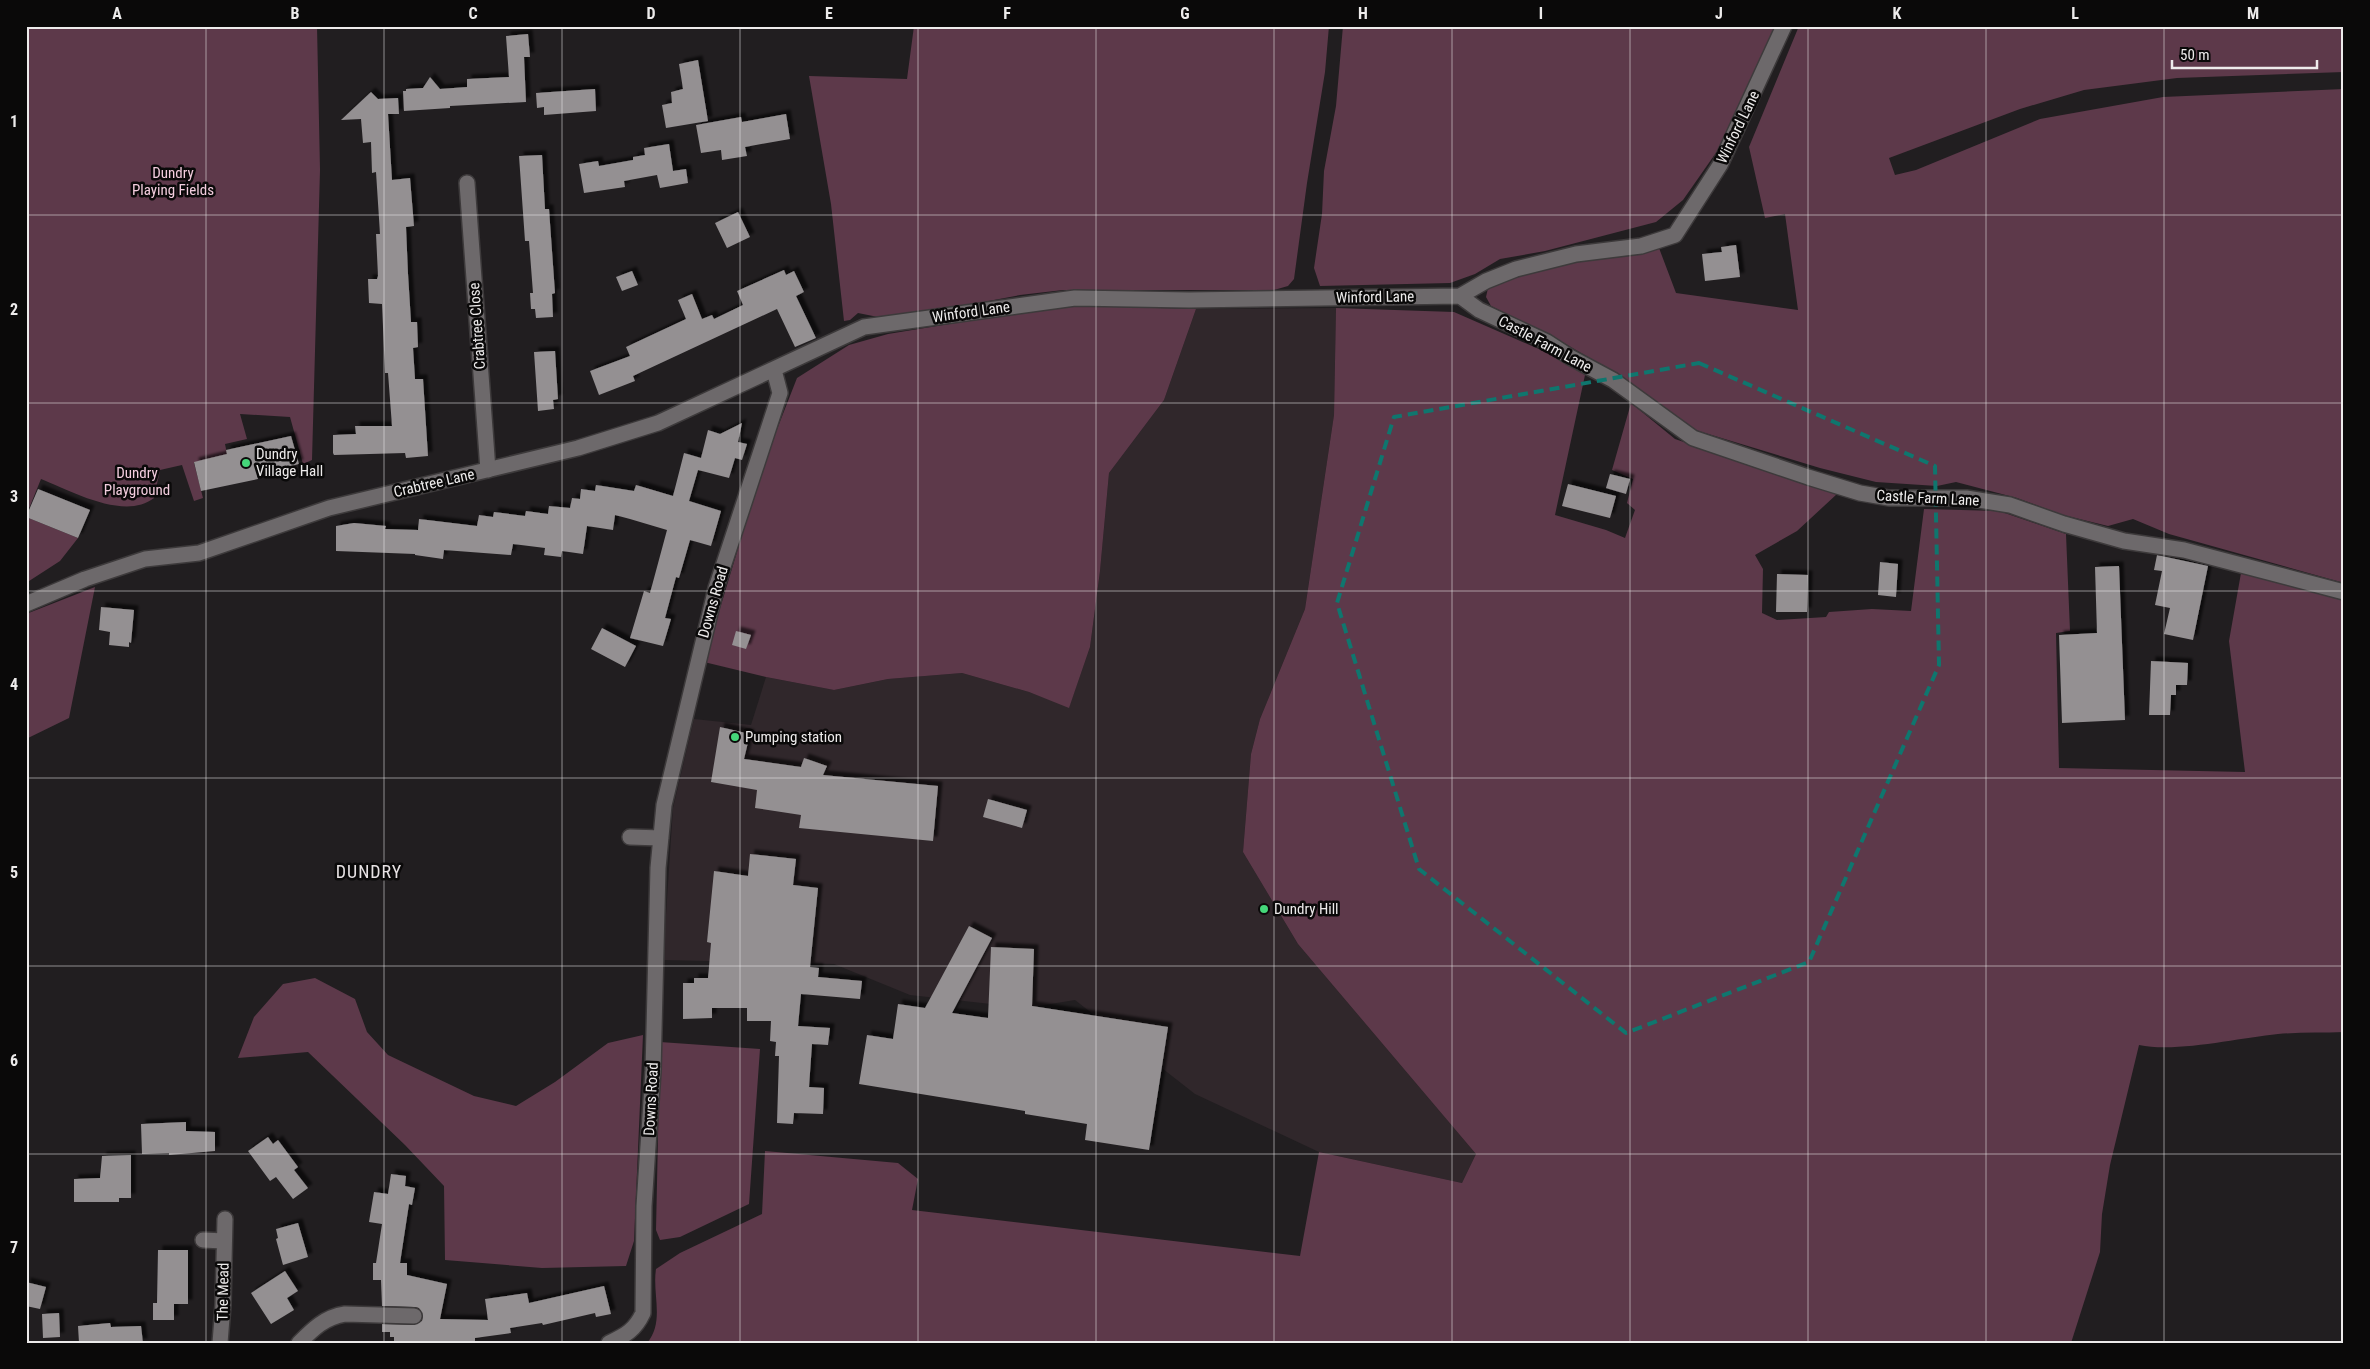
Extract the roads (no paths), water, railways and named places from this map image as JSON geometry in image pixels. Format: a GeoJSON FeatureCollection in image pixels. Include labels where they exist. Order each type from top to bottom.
{"type":"FeatureCollection","features":[{"type":"Feature","properties":{"kind":"street","name":"Winford Lane"},"geometry":{"type":"LineString","coordinates":[[834,341],[864,327],[1074,298],[1189,300],[1460,296],[1486,281],[1516,269],[1576,254],[1641,246],[1675,235],[1720,165],[1784,26]]}},
{"type":"Feature","properties":{"kind":"street","name":"Crabtree Close"},"geometry":{"type":"LineString","coordinates":[[467,183],[488,470]]}},
{"type":"Feature","properties":{"kind":"street","name":"Castle Farm Lane"},"geometry":{"type":"LineString","coordinates":[[1460,296],[1479,310],[1547,342],[1570,357],[1613,380],[1693,438],[1808,477],[1860,493],[1888,498],[1966,498],[2010,504],[2064,524],[2124,541],[2184,550],[2344,592]]}},
{"type":"Feature","properties":{"kind":"street","name":"Crabtree Lane"},"geometry":{"type":"LineString","coordinates":[[26,604],[86,579],[145,559],[199,553],[329,508],[578,448],[658,423],[834,341]]}},
{"type":"Feature","properties":{"kind":"street","name":"Downs Road"},"geometry":{"type":"LineString","coordinates":[[609,1343],[626,1335],[636,1327],[643,1313],[644,1206],[654,1071],[658,868],[664,806],[716,588],[780,393],[774,370]]}},
{"type":"Feature","properties":{"kind":"street"},"geometry":{"type":"LineString","coordinates":[[630,837],[661,838]]}},
{"type":"Feature","properties":{"kind":"street","name":"The Mead"},"geometry":{"type":"LineString","coordinates":[[220,1343],[225,1220]]}},
{"type":"Feature","properties":{"kind":"street","name":"The Mead"},"geometry":{"type":"LineString","coordinates":[[203,1240],[224,1240]]}},
{"type":"Feature","properties":{"kind":"street"},"geometry":{"type":"LineString","coordinates":[[299,1343],[324,1320],[334,1316],[345,1314],[414,1316]]}},
{"type":"Feature","properties":{"kind":"place","name":"Dundry Village Hall"},"geometry":{"type":"Point","coordinates":[246,463]}},
{"type":"Feature","properties":{"kind":"place","name":"Pumping station"},"geometry":{"type":"Point","coordinates":[735,737]}},
{"type":"Feature","properties":{"kind":"place","name":"Dundry Hill"},"geometry":{"type":"Point","coordinates":[1264,909]}},
{"type":"Feature","properties":{"kind":"district","name":"DUNDRY"},"geometry":{"type":"Point","coordinates":[369,871]}},
{"type":"Feature","properties":{"kind":"park label","name":"Dundry Playing Fields"},"geometry":{"type":"Point","coordinates":[173,182]}},
{"type":"Feature","properties":{"kind":"park label","name":"Dundry Playground"},"geometry":{"type":"Point","coordinates":[137,482]}}]}
